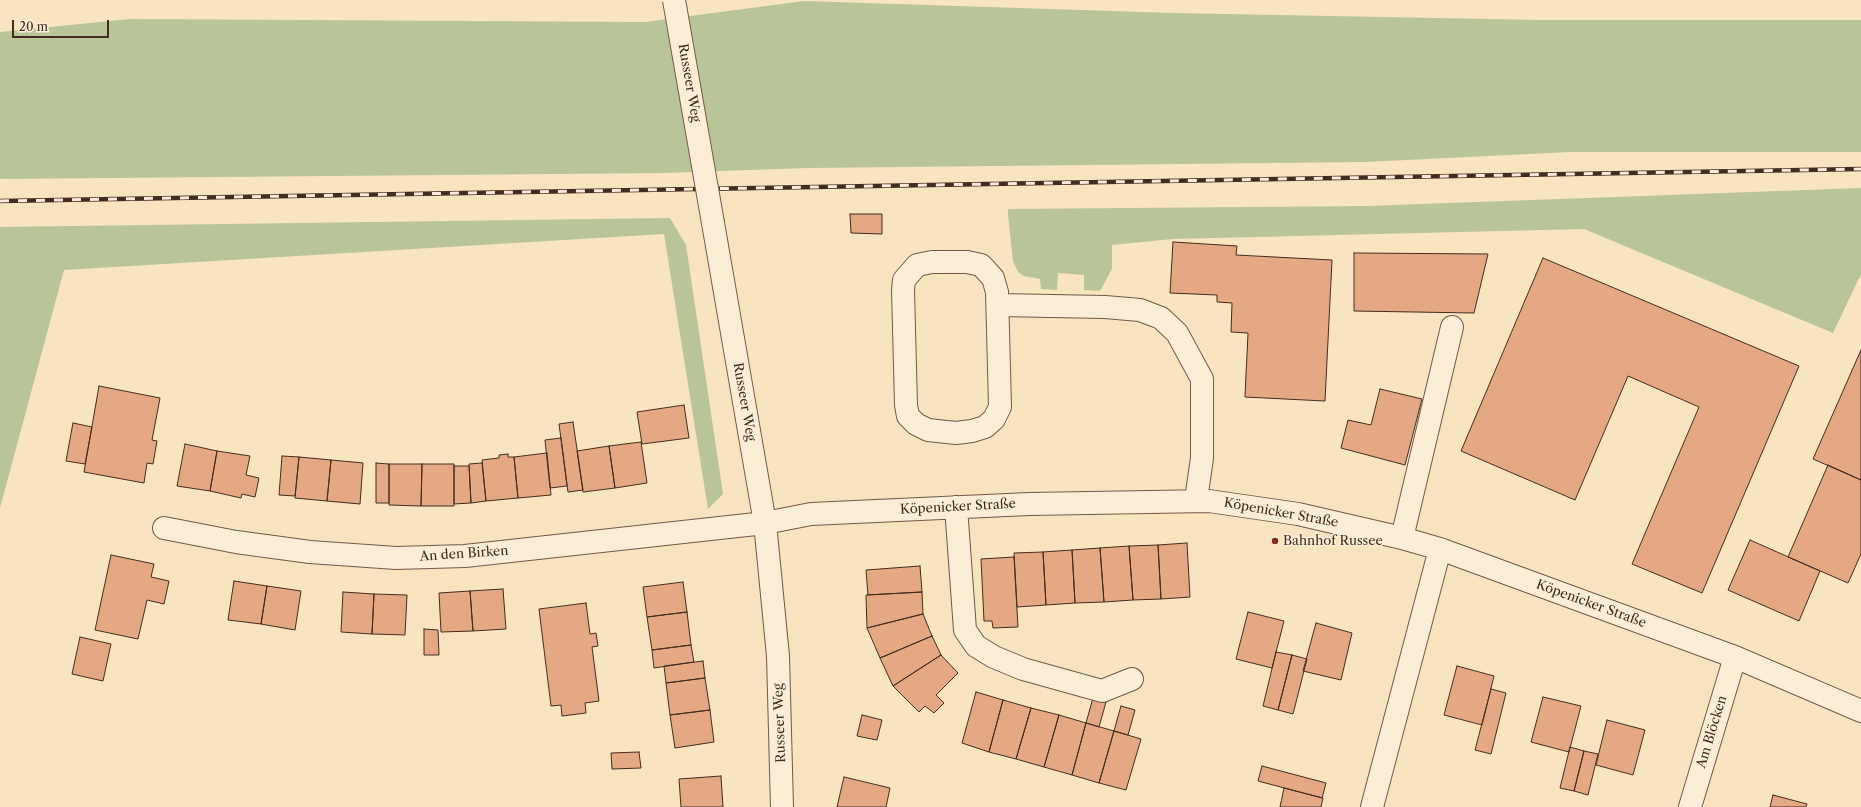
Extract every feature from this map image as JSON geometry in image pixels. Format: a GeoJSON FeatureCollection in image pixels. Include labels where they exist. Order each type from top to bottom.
{"type":"FeatureCollection","features":[{"type":"Feature","properties":{"kind":"street","name":"Russeer Weg"},"geometry":{"type":"LineString","coordinates":[[674,0],[765,523],[778,656],[782,807]]}},
{"type":"Feature","properties":{"kind":"street"},"geometry":{"type":"LineString","coordinates":[[932,262],[966,262],[981,266],[993,278],[997,292],[998,305],[1000,407],[994,419],[985,427],[956,433],[928,430],[916,424],[908,416],[906,405],[904,280],[917,265],[932,262]]}},
{"type":"Feature","properties":{"kind":"street"},"geometry":{"type":"LineString","coordinates":[[998,305],[1097,307],[1140,310],[1161,318],[1177,332],[1202,379],[1202,458],[1196,500]]}},
{"type":"Feature","properties":{"kind":"street"},"geometry":{"type":"LineString","coordinates":[[1402,538],[1452,327]]}},
{"type":"Feature","properties":{"kind":"street","name":"Köpenicker Straße"},"geometry":{"type":"LineString","coordinates":[[765,523],[811,514],[956,507],[1196,500],[1298,514],[1402,538],[1440,549],[1735,657],[1861,711]]}},
{"type":"Feature","properties":{"kind":"street"},"geometry":{"type":"LineString","coordinates":[[956,507],[965,630],[976,646],[994,657],[1023,669],[1102,691],[1132,679]]}},
{"type":"Feature","properties":{"kind":"street","name":"An den Birken"},"geometry":{"type":"LineString","coordinates":[[164,528],[236,542],[310,552],[396,558],[465,556],[765,523]]}},
{"type":"Feature","properties":{"kind":"street"},"geometry":{"type":"LineString","coordinates":[[1372,807],[1440,549]]}},
{"type":"Feature","properties":{"kind":"street","name":"Am Blöcken"},"geometry":{"type":"LineString","coordinates":[[1690,807],[1735,657]]}},
{"type":"Feature","properties":{"kind":"green space"},"geometry":{"type":"Polygon","coordinates":[[[804,1],[1173,13],[1541,20],[1861,20],[1861,152],[1570,152],[1366,162],[808,168],[664,173],[0,179],[0,32],[130,19],[645,22],[804,1]]]}},
{"type":"Feature","properties":{"kind":"green space"},"geometry":{"type":"Polygon","coordinates":[[[1861,188],[1861,274],[1833,333],[1584,229],[1173,239],[1112,245],[1112,269],[1100,291],[1084,290],[1084,275],[1058,273],[1057,290],[1041,289],[1040,279],[1024,276],[1018,272],[1013,261],[1008,215],[1008,209],[1367,206],[1861,188]]]}},
{"type":"Feature","properties":{"kind":"green space"},"geometry":{"type":"Polygon","coordinates":[[[670,218],[686,245],[723,494],[708,509],[664,234],[64,270],[0,508],[0,227],[670,218]]]}},
{"type":"Feature","properties":{"kind":"building"},"geometry":{"type":"Polygon","coordinates":[[[850,214],[882,214],[882,234],[851,233],[850,214]]]}},
{"type":"Feature","properties":{"kind":"building"},"geometry":{"type":"Polygon","coordinates":[[[1173,242],[1237,246],[1236,255],[1332,260],[1325,401],[1245,397],[1248,333],[1231,332],[1232,303],[1217,302],[1217,295],[1170,293],[1173,242]]]}},
{"type":"Feature","properties":{"kind":"building"},"geometry":{"type":"Polygon","coordinates":[[[1354,253],[1488,254],[1474,313],[1354,311],[1354,253]]]}},
{"type":"Feature","properties":{"kind":"building"},"geometry":{"type":"Polygon","coordinates":[[[1543,258],[1799,366],[1702,593],[1632,564],[1699,407],[1628,376],[1575,500],[1461,451],[1543,258]]]}},
{"type":"Feature","properties":{"kind":"building"},"geometry":{"type":"Polygon","coordinates":[[[1861,350],[1861,480],[1813,459],[1861,350]]]}},
{"type":"Feature","properties":{"kind":"building"},"geometry":{"type":"Polygon","coordinates":[[[99,386],[160,398],[152,440],[157,441],[153,464],[147,463],[144,483],[84,472],[99,386]]]}},
{"type":"Feature","properties":{"kind":"building"},"geometry":{"type":"Polygon","coordinates":[[[1380,389],[1422,399],[1405,465],[1341,448],[1348,420],[1371,425],[1380,389]]]}},
{"type":"Feature","properties":{"kind":"building"},"geometry":{"type":"Polygon","coordinates":[[[684,405],[689,438],[642,444],[637,412],[684,405]]]}},
{"type":"Feature","properties":{"kind":"building"},"geometry":{"type":"Polygon","coordinates":[[[573,422],[583,490],[568,492],[559,424],[573,422]]]}},
{"type":"Feature","properties":{"kind":"building"},"geometry":{"type":"Polygon","coordinates":[[[73,423],[92,427],[85,464],[66,461],[73,423]]]}},
{"type":"Feature","properties":{"kind":"building"},"geometry":{"type":"Polygon","coordinates":[[[561,438],[567,486],[550,488],[545,440],[561,438]]]}},
{"type":"Feature","properties":{"kind":"building"},"geometry":{"type":"Polygon","coordinates":[[[641,442],[647,483],[615,488],[609,446],[641,442]]]}},
{"type":"Feature","properties":{"kind":"building"},"geometry":{"type":"Polygon","coordinates":[[[185,444],[217,451],[210,491],[177,486],[185,444]]]}},
{"type":"Feature","properties":{"kind":"building"},"geometry":{"type":"Polygon","coordinates":[[[609,446],[615,488],[583,492],[577,451],[609,446]]]}},
{"type":"Feature","properties":{"kind":"building"},"geometry":{"type":"Polygon","coordinates":[[[217,451],[250,456],[246,475],[259,478],[255,497],[242,494],[241,498],[210,491],[217,451]]]}},
{"type":"Feature","properties":{"kind":"building"},"geometry":{"type":"Polygon","coordinates":[[[547,453],[551,495],[518,498],[514,457],[547,453]]]}},
{"type":"Feature","properties":{"kind":"building"},"geometry":{"type":"Polygon","coordinates":[[[508,454],[508,457],[514,457],[518,498],[486,501],[482,460],[499,458],[499,455],[508,454]]]}},
{"type":"Feature","properties":{"kind":"building"},"geometry":{"type":"Polygon","coordinates":[[[282,456],[299,457],[295,496],[279,495],[282,456]]]}},
{"type":"Feature","properties":{"kind":"building"},"geometry":{"type":"Polygon","coordinates":[[[299,457],[331,460],[327,501],[295,498],[299,457]]]}},
{"type":"Feature","properties":{"kind":"building"},"geometry":{"type":"Polygon","coordinates":[[[331,460],[363,463],[360,504],[327,501],[331,460]]]}},
{"type":"Feature","properties":{"kind":"building"},"geometry":{"type":"Polygon","coordinates":[[[376,463],[389,464],[389,503],[376,503],[376,463]]]}},
{"type":"Feature","properties":{"kind":"building"},"geometry":{"type":"Polygon","coordinates":[[[482,463],[486,501],[471,503],[469,464],[482,463]]]}},
{"type":"Feature","properties":{"kind":"building"},"geometry":{"type":"Polygon","coordinates":[[[389,464],[422,464],[421,506],[389,505],[389,464]]]}},
{"type":"Feature","properties":{"kind":"building"},"geometry":{"type":"Polygon","coordinates":[[[422,464],[454,464],[454,506],[421,506],[422,464]]]}},
{"type":"Feature","properties":{"kind":"building"},"geometry":{"type":"Polygon","coordinates":[[[1828,465],[1861,480],[1861,554],[1848,583],[1788,557],[1828,465]]]}},
{"type":"Feature","properties":{"kind":"building"},"geometry":{"type":"Polygon","coordinates":[[[454,466],[469,466],[471,503],[454,504],[454,466]]]}},
{"type":"Feature","properties":{"kind":"building"},"geometry":{"type":"Polygon","coordinates":[[[1750,540],[1820,571],[1799,621],[1728,590],[1750,540]]]}},
{"type":"Feature","properties":{"kind":"building"},"geometry":{"type":"Polygon","coordinates":[[[1187,543],[1190,597],[1161,599],[1158,545],[1187,543]]]}},
{"type":"Feature","properties":{"kind":"building"},"geometry":{"type":"Polygon","coordinates":[[[1158,545],[1161,599],[1133,600],[1129,546],[1158,545]]]}},
{"type":"Feature","properties":{"kind":"building"},"geometry":{"type":"Polygon","coordinates":[[[1129,546],[1133,600],[1104,602],[1100,548],[1129,546]]]}},
{"type":"Feature","properties":{"kind":"building"},"geometry":{"type":"Polygon","coordinates":[[[1100,548],[1104,602],[1075,603],[1072,550],[1100,548]]]}},
{"type":"Feature","properties":{"kind":"building"},"geometry":{"type":"Polygon","coordinates":[[[1072,550],[1075,603],[1046,605],[1043,552],[1072,550]]]}},
{"type":"Feature","properties":{"kind":"building"},"geometry":{"type":"Polygon","coordinates":[[[1043,552],[1046,605],[1017,607],[1014,553],[1043,552]]]}},
{"type":"Feature","properties":{"kind":"building"},"geometry":{"type":"Polygon","coordinates":[[[111,555],[154,564],[151,577],[169,581],[164,604],[147,600],[138,639],[95,630],[111,555]]]}},
{"type":"Feature","properties":{"kind":"building"},"geometry":{"type":"Polygon","coordinates":[[[1014,557],[1018,627],[993,628],[992,621],[984,621],[981,559],[1014,557]]]}},
{"type":"Feature","properties":{"kind":"building"},"geometry":{"type":"Polygon","coordinates":[[[920,566],[922,592],[868,595],[866,570],[920,566]]]}},
{"type":"Feature","properties":{"kind":"building"},"geometry":{"type":"Polygon","coordinates":[[[234,581],[267,586],[261,624],[228,620],[234,581]]]}},
{"type":"Feature","properties":{"kind":"building"},"geometry":{"type":"Polygon","coordinates":[[[683,582],[687,612],[647,617],[643,587],[683,582]]]}},
{"type":"Feature","properties":{"kind":"building"},"geometry":{"type":"Polygon","coordinates":[[[267,586],[301,591],[295,630],[261,624],[267,586]]]}},
{"type":"Feature","properties":{"kind":"building"},"geometry":{"type":"Polygon","coordinates":[[[503,589],[506,629],[473,631],[470,591],[503,589]]]}},
{"type":"Feature","properties":{"kind":"building"},"geometry":{"type":"Polygon","coordinates":[[[470,591],[473,631],[441,632],[439,593],[470,591]]]}},
{"type":"Feature","properties":{"kind":"building"},"geometry":{"type":"Polygon","coordinates":[[[343,592],[374,594],[372,634],[341,632],[343,592]]]}},
{"type":"Feature","properties":{"kind":"building"},"geometry":{"type":"Polygon","coordinates":[[[922,592],[923,614],[867,628],[866,595],[922,592]]]}},
{"type":"Feature","properties":{"kind":"building"},"geometry":{"type":"Polygon","coordinates":[[[374,594],[407,595],[405,635],[372,634],[374,594]]]}},
{"type":"Feature","properties":{"kind":"building"},"geometry":{"type":"Polygon","coordinates":[[[586,603],[590,634],[596,633],[598,646],[592,647],[599,701],[585,703],[586,713],[562,716],[561,705],[551,706],[539,609],[586,603]]]}},
{"type":"Feature","properties":{"kind":"building"},"geometry":{"type":"Polygon","coordinates":[[[687,612],[691,645],[652,650],[647,617],[687,612]]]}},
{"type":"Feature","properties":{"kind":"building"},"geometry":{"type":"Polygon","coordinates":[[[1248,612],[1284,621],[1272,668],[1236,659],[1248,612]]]}},
{"type":"Feature","properties":{"kind":"building"},"geometry":{"type":"Polygon","coordinates":[[[923,614],[932,636],[880,658],[867,628],[923,614]]]}},
{"type":"Feature","properties":{"kind":"building"},"geometry":{"type":"Polygon","coordinates":[[[1316,623],[1352,633],[1341,680],[1303,671],[1316,623]]]}},
{"type":"Feature","properties":{"kind":"building"},"geometry":{"type":"Polygon","coordinates":[[[424,629],[438,630],[439,655],[424,655],[424,629]]]}},
{"type":"Feature","properties":{"kind":"building"},"geometry":{"type":"Polygon","coordinates":[[[932,636],[941,655],[893,686],[880,658],[932,636]]]}},
{"type":"Feature","properties":{"kind":"building"},"geometry":{"type":"Polygon","coordinates":[[[80,637],[111,644],[103,681],[72,674],[80,637]]]}},
{"type":"Feature","properties":{"kind":"building"},"geometry":{"type":"Polygon","coordinates":[[[691,645],[694,662],[654,668],[652,650],[691,645]]]}},
{"type":"Feature","properties":{"kind":"building"},"geometry":{"type":"Polygon","coordinates":[[[1276,652],[1292,655],[1278,710],[1263,706],[1276,652]]]}},
{"type":"Feature","properties":{"kind":"building"},"geometry":{"type":"Polygon","coordinates":[[[941,655],[958,673],[936,695],[944,703],[934,713],[925,706],[919,712],[893,686],[941,655]]]}},
{"type":"Feature","properties":{"kind":"building"},"geometry":{"type":"Polygon","coordinates":[[[1292,655],[1307,659],[1293,714],[1278,710],[1292,655]]]}},
{"type":"Feature","properties":{"kind":"building"},"geometry":{"type":"Polygon","coordinates":[[[703,661],[705,678],[666,683],[664,666],[703,661]]]}},
{"type":"Feature","properties":{"kind":"building"},"geometry":{"type":"Polygon","coordinates":[[[1457,666],[1494,676],[1482,725],[1444,715],[1457,666]]]}},
{"type":"Feature","properties":{"kind":"building"},"geometry":{"type":"Polygon","coordinates":[[[705,678],[710,710],[670,715],[666,683],[705,678]]]}},
{"type":"Feature","properties":{"kind":"building"},"geometry":{"type":"Polygon","coordinates":[[[1491,689],[1506,693],[1491,754],[1475,750],[1491,689]]]}},
{"type":"Feature","properties":{"kind":"building"},"geometry":{"type":"Polygon","coordinates":[[[976,692],[1003,700],[989,752],[962,743],[976,692]]]}},
{"type":"Feature","properties":{"kind":"building"},"geometry":{"type":"Polygon","coordinates":[[[1543,697],[1581,706],[1569,752],[1531,742],[1543,697]]]}},
{"type":"Feature","properties":{"kind":"building"},"geometry":{"type":"Polygon","coordinates":[[[1093,698],[1106,702],[1099,727],[1086,723],[1093,698]]]}},
{"type":"Feature","properties":{"kind":"building"},"geometry":{"type":"Polygon","coordinates":[[[1003,700],[1031,708],[1016,759],[989,752],[1003,700]]]}},
{"type":"Feature","properties":{"kind":"building"},"geometry":{"type":"Polygon","coordinates":[[[1121,706],[1135,710],[1128,735],[1114,731],[1121,706]]]}},
{"type":"Feature","properties":{"kind":"building"},"geometry":{"type":"Polygon","coordinates":[[[1031,708],[1059,715],[1044,767],[1016,759],[1031,708]]]}},
{"type":"Feature","properties":{"kind":"building"},"geometry":{"type":"Polygon","coordinates":[[[710,710],[714,742],[675,748],[670,715],[710,710]]]}},
{"type":"Feature","properties":{"kind":"building"},"geometry":{"type":"Polygon","coordinates":[[[862,715],[882,720],[877,740],[857,736],[862,715]]]}},
{"type":"Feature","properties":{"kind":"building"},"geometry":{"type":"Polygon","coordinates":[[[1059,715],[1086,723],[1072,775],[1044,767],[1059,715]]]}},
{"type":"Feature","properties":{"kind":"building"},"geometry":{"type":"Polygon","coordinates":[[[1607,720],[1645,730],[1633,775],[1596,765],[1607,720]]]}},
{"type":"Feature","properties":{"kind":"building"},"geometry":{"type":"Polygon","coordinates":[[[1086,723],[1114,731],[1099,783],[1072,775],[1086,723]]]}},
{"type":"Feature","properties":{"kind":"building"},"geometry":{"type":"Polygon","coordinates":[[[1114,731],[1141,739],[1126,790],[1099,783],[1114,731]]]}},
{"type":"Feature","properties":{"kind":"building"},"geometry":{"type":"Polygon","coordinates":[[[1570,747],[1584,751],[1574,791],[1560,788],[1570,747]]]}},
{"type":"Feature","properties":{"kind":"building"},"geometry":{"type":"Polygon","coordinates":[[[1584,751],[1598,754],[1588,795],[1574,791],[1584,751]]]}},
{"type":"Feature","properties":{"kind":"building"},"geometry":{"type":"Polygon","coordinates":[[[639,752],[641,768],[612,769],[611,753],[639,752]]]}},
{"type":"Feature","properties":{"kind":"building"},"geometry":{"type":"Polygon","coordinates":[[[1262,766],[1326,783],[1322,798],[1258,781],[1262,766]]]}},
{"type":"Feature","properties":{"kind":"building"},"geometry":{"type":"Polygon","coordinates":[[[721,776],[723,807],[681,807],[679,779],[721,776]]]}},
{"type":"Feature","properties":{"kind":"building"},"geometry":{"type":"Polygon","coordinates":[[[844,777],[890,788],[886,807],[837,807],[844,777]]]}},
{"type":"Feature","properties":{"kind":"building"},"geometry":{"type":"Polygon","coordinates":[[[1284,788],[1323,798],[1321,807],[1280,807],[1284,788]]]}},
{"type":"Feature","properties":{"kind":"building"},"geometry":{"type":"Polygon","coordinates":[[[1773,795],[1807,804],[1806,807],[1770,807],[1773,795]]]}},
{"type":"Feature","properties":{"kind":"railway"},"geometry":{"type":"LineString","coordinates":[[0,201],[1861,169]]}},
{"type":"Feature","properties":{"kind":"place","name":"Bahnhof Russee"},"geometry":{"type":"Point","coordinates":[1275,541]}}]}
